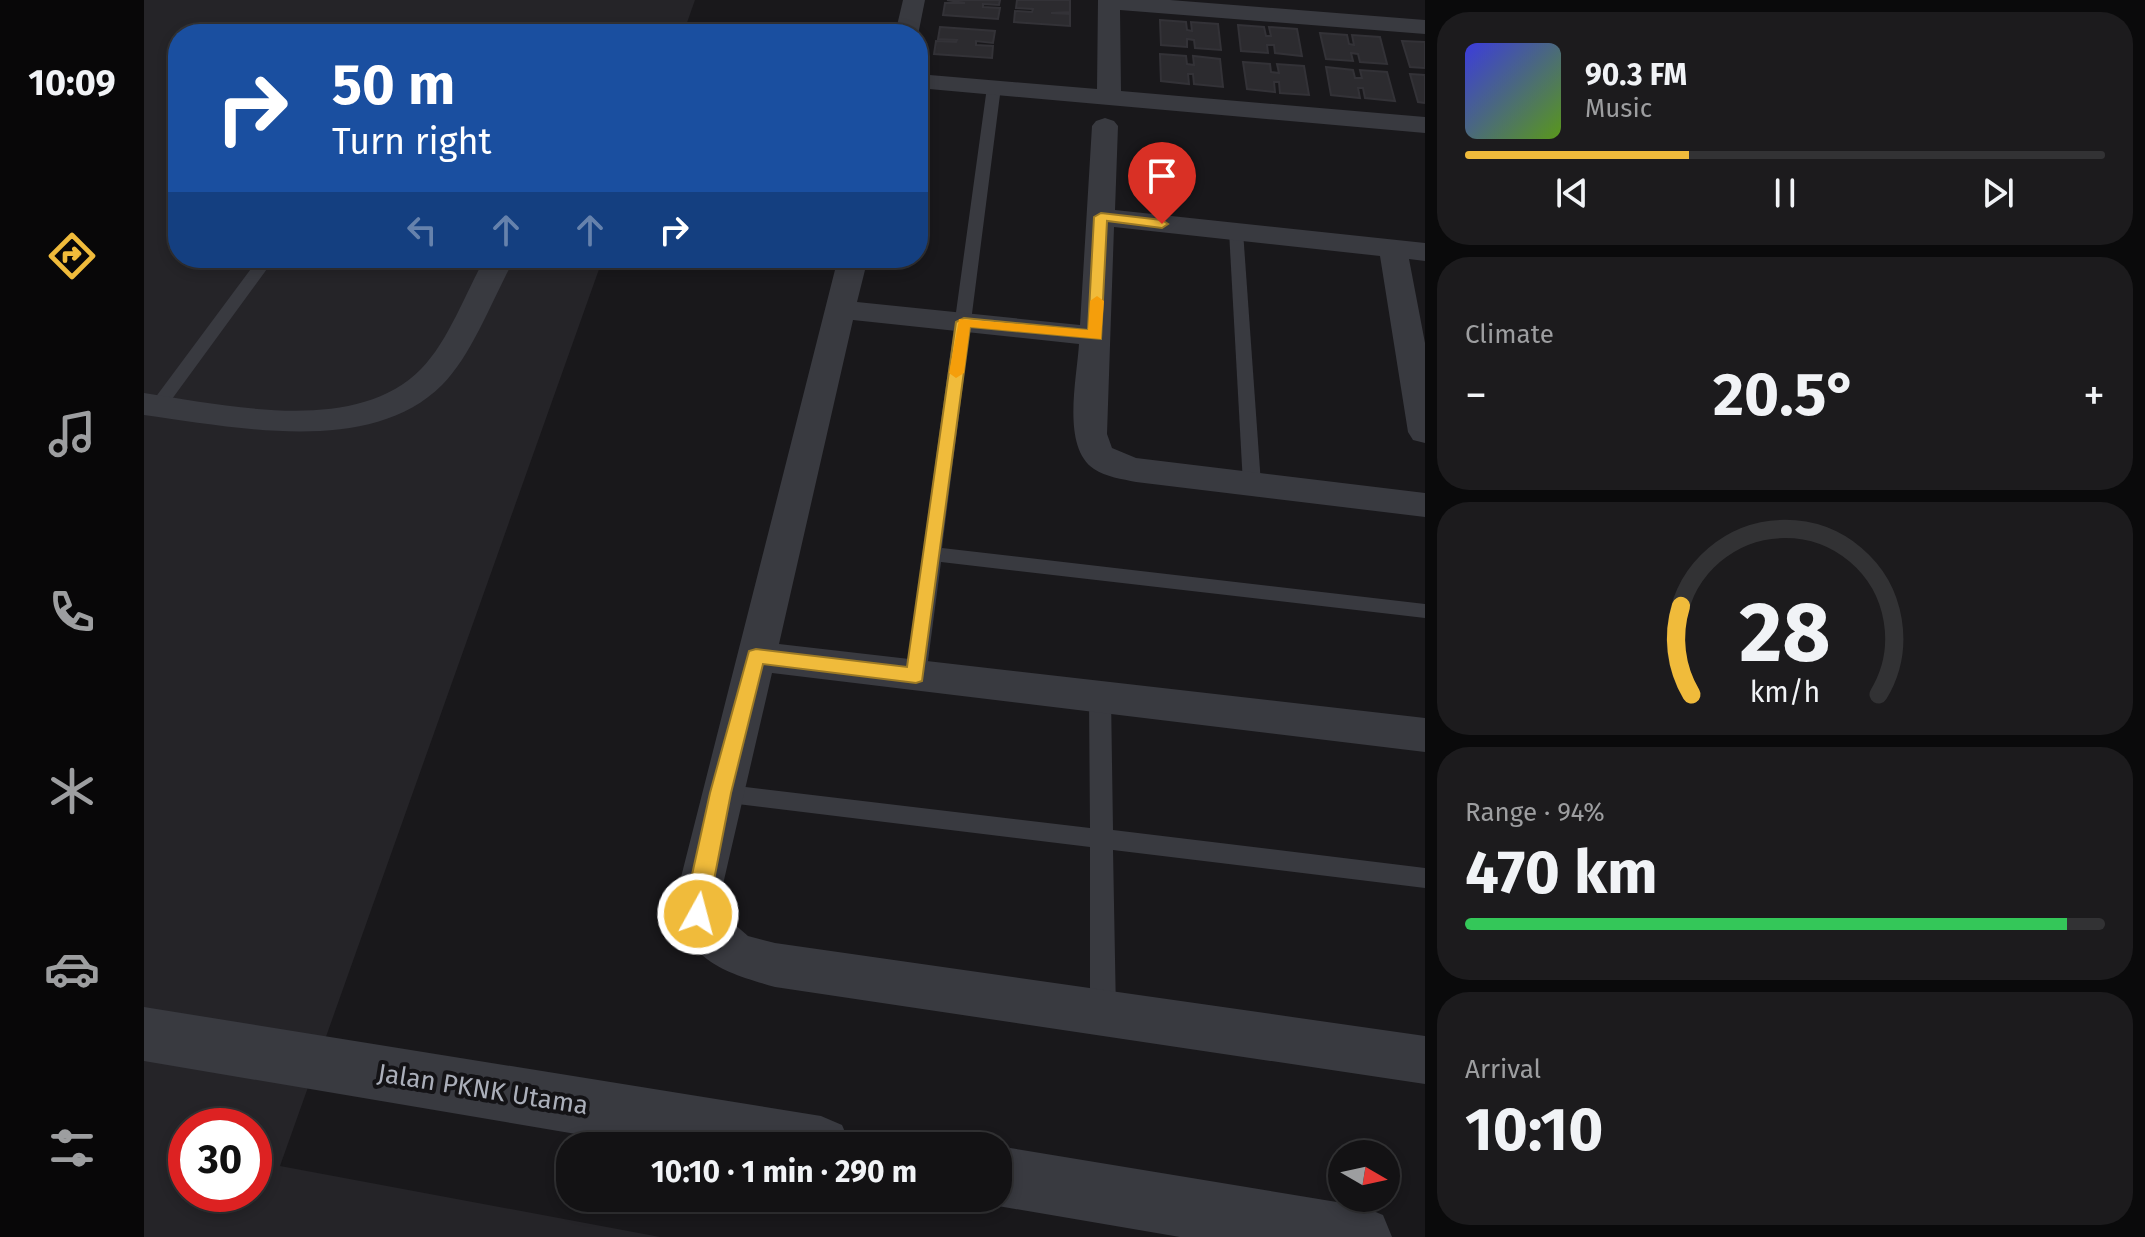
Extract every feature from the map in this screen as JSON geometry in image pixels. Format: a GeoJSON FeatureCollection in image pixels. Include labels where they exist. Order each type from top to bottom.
{"type":"FeatureCollection","features":[{"type":"Feature","properties":{"kind":"street"},"geometry":{"type":"LineString","coordinates":[[909,24],[914,0]]}},
{"type":"Feature","properties":{"kind":"street"},"geometry":{"type":"LineString","coordinates":[[1425,27],[1306,8],[1109,1],[1107,111],[1090,434],[1092,447],[1098,456],[1121,467],[1425,505]]}},
{"type":"Feature","properties":{"kind":"street"},"geometry":{"type":"LineString","coordinates":[[928,82],[994,87],[1107,111],[1425,125]]}},
{"type":"Feature","properties":{"kind":"street"},"geometry":{"type":"LineString","coordinates":[[1101,217],[1425,252]]}},
{"type":"Feature","properties":{"kind":"street"},"geometry":{"type":"LineString","coordinates":[[1393,249],[1425,432]]}},
{"type":"Feature","properties":{"kind":"street"},"geometry":{"type":"LineString","coordinates":[[151,405],[314,422],[357,416],[384,408],[434,375],[494,268]]}},
{"type":"Feature","properties":{"kind":"street"},"geometry":{"type":"LineString","coordinates":[[850,268],[699,893],[698,914],[707,932],[736,954],[775,965],[1425,1060]]}},
{"type":"Feature","properties":{"kind":"street"},"geometry":{"type":"LineString","coordinates":[[840,309],[1096,336]]}},
{"type":"Feature","properties":{"kind":"street"},"geometry":{"type":"LineString","coordinates":[[756,656],[1425,735]]}},
{"type":"Feature","properties":{"kind":"street","name":"Jalan PKNK Utama"},"geometry":{"type":"LineString","coordinates":[[144,1034],[736,1132]]}},
{"type":"Feature","properties":{"kind":"street"},"geometry":{"type":"LineString","coordinates":[[1012,1178],[1361,1237]]}},
{"type":"Feature","properties":{"kind":"lane"},"geometry":{"type":"LineString","coordinates":[[916,676],[994,87]]}},
{"type":"Feature","properties":{"kind":"lane"},"geometry":{"type":"LineString","coordinates":[[1236,231],[1252,484]]}},
{"type":"Feature","properties":{"kind":"lane"},"geometry":{"type":"LineString","coordinates":[[151,405],[259,268]]}},
{"type":"Feature","properties":{"kind":"lane"},"geometry":{"type":"LineString","coordinates":[[931,554],[1425,611]]}},
{"type":"Feature","properties":{"kind":"lane"},"geometry":{"type":"LineString","coordinates":[[1100,696],[1103,1013]]}},
{"type":"Feature","properties":{"kind":"lane"},"geometry":{"type":"LineString","coordinates":[[721,793],[1425,878]]}},
{"type":"Feature","properties":{"kind":"shaded area"},"geometry":{"type":"Polygon","coordinates":[[[144,0],[695,0],[687,24],[168,24],[168,268],[599,268],[280,1166],[660,1237],[144,1237],[144,0]]]}},
{"type":"Feature","properties":{"kind":"building"},"geometry":{"type":"Polygon","coordinates":[[[947,0],[1000,0],[999,5],[983,4],[983,7],[1000,8],[998,19],[943,15],[945,3],[965,3],[947,0]]]}},
{"type":"Feature","properties":{"kind":"building"},"geometry":{"type":"Polygon","coordinates":[[[1017,0],[1070,0],[1070,12],[1051,13],[1070,14],[1070,26],[1014,22],[1015,11],[1032,12],[1033,9],[1016,8],[1017,0]]]}},
{"type":"Feature","properties":{"kind":"building"},"geometry":{"type":"Polygon","coordinates":[[[1160,20],[1186,22],[1187,30],[1192,31],[1191,22],[1218,24],[1221,50],[1195,48],[1194,40],[1187,39],[1187,47],[1161,45],[1160,20]]]}},
{"type":"Feature","properties":{"kind":"building"},"geometry":{"type":"Polygon","coordinates":[[[1238,25],[1264,27],[1266,36],[1271,36],[1269,27],[1297,29],[1302,56],[1275,53],[1274,45],[1267,45],[1268,53],[1241,51],[1238,25]]]}},
{"type":"Feature","properties":{"kind":"building"},"geometry":{"type":"Polygon","coordinates":[[[940,27],[995,31],[993,43],[976,41],[976,45],[993,46],[992,58],[934,54],[936,41],[957,40],[938,39],[940,27]]]}},
{"type":"Feature","properties":{"kind":"building"},"geometry":{"type":"Polygon","coordinates":[[[1320,33],[1347,35],[1349,44],[1354,45],[1352,35],[1380,37],[1387,64],[1360,62],[1358,54],[1351,53],[1353,61],[1326,59],[1320,33]]]}},
{"type":"Feature","properties":{"kind":"building"},"geometry":{"type":"Polygon","coordinates":[[[1402,41],[1425,42],[1425,68],[1410,67],[1402,41]]]}},
{"type":"Feature","properties":{"kind":"building"},"geometry":{"type":"Polygon","coordinates":[[[1160,54],[1186,56],[1187,64],[1194,65],[1193,56],[1220,59],[1223,87],[1194,84],[1193,74],[1188,74],[1189,84],[1161,81],[1160,54]]]}},
{"type":"Feature","properties":{"kind":"building"},"geometry":{"type":"Polygon","coordinates":[[[1243,62],[1270,64],[1271,72],[1279,73],[1277,64],[1304,66],[1309,95],[1280,93],[1279,82],[1274,82],[1275,92],[1247,89],[1243,62]]]}},
{"type":"Feature","properties":{"kind":"building"},"geometry":{"type":"Polygon","coordinates":[[[1326,67],[1353,70],[1355,78],[1362,78],[1360,70],[1387,72],[1395,101],[1365,98],[1363,88],[1358,88],[1360,98],[1331,95],[1326,67]]]}},
{"type":"Feature","properties":{"kind":"building"},"geometry":{"type":"Polygon","coordinates":[[[1410,74],[1425,75],[1425,103],[1418,102],[1410,74]]]}},
{"type":"Feature","properties":{"kind":"slow traffic"},"geometry":{"type":"LineString","coordinates":[[956,373],[964,322],[1096,336],[1097,301]]}},
{"type":"Feature","properties":{"kind":"route"},"geometry":{"type":"LineString","coordinates":[[698,914],[699,893],[721,793],[756,656],[916,676],[964,322],[1096,336],[1101,217],[1162,224]]}}]}
